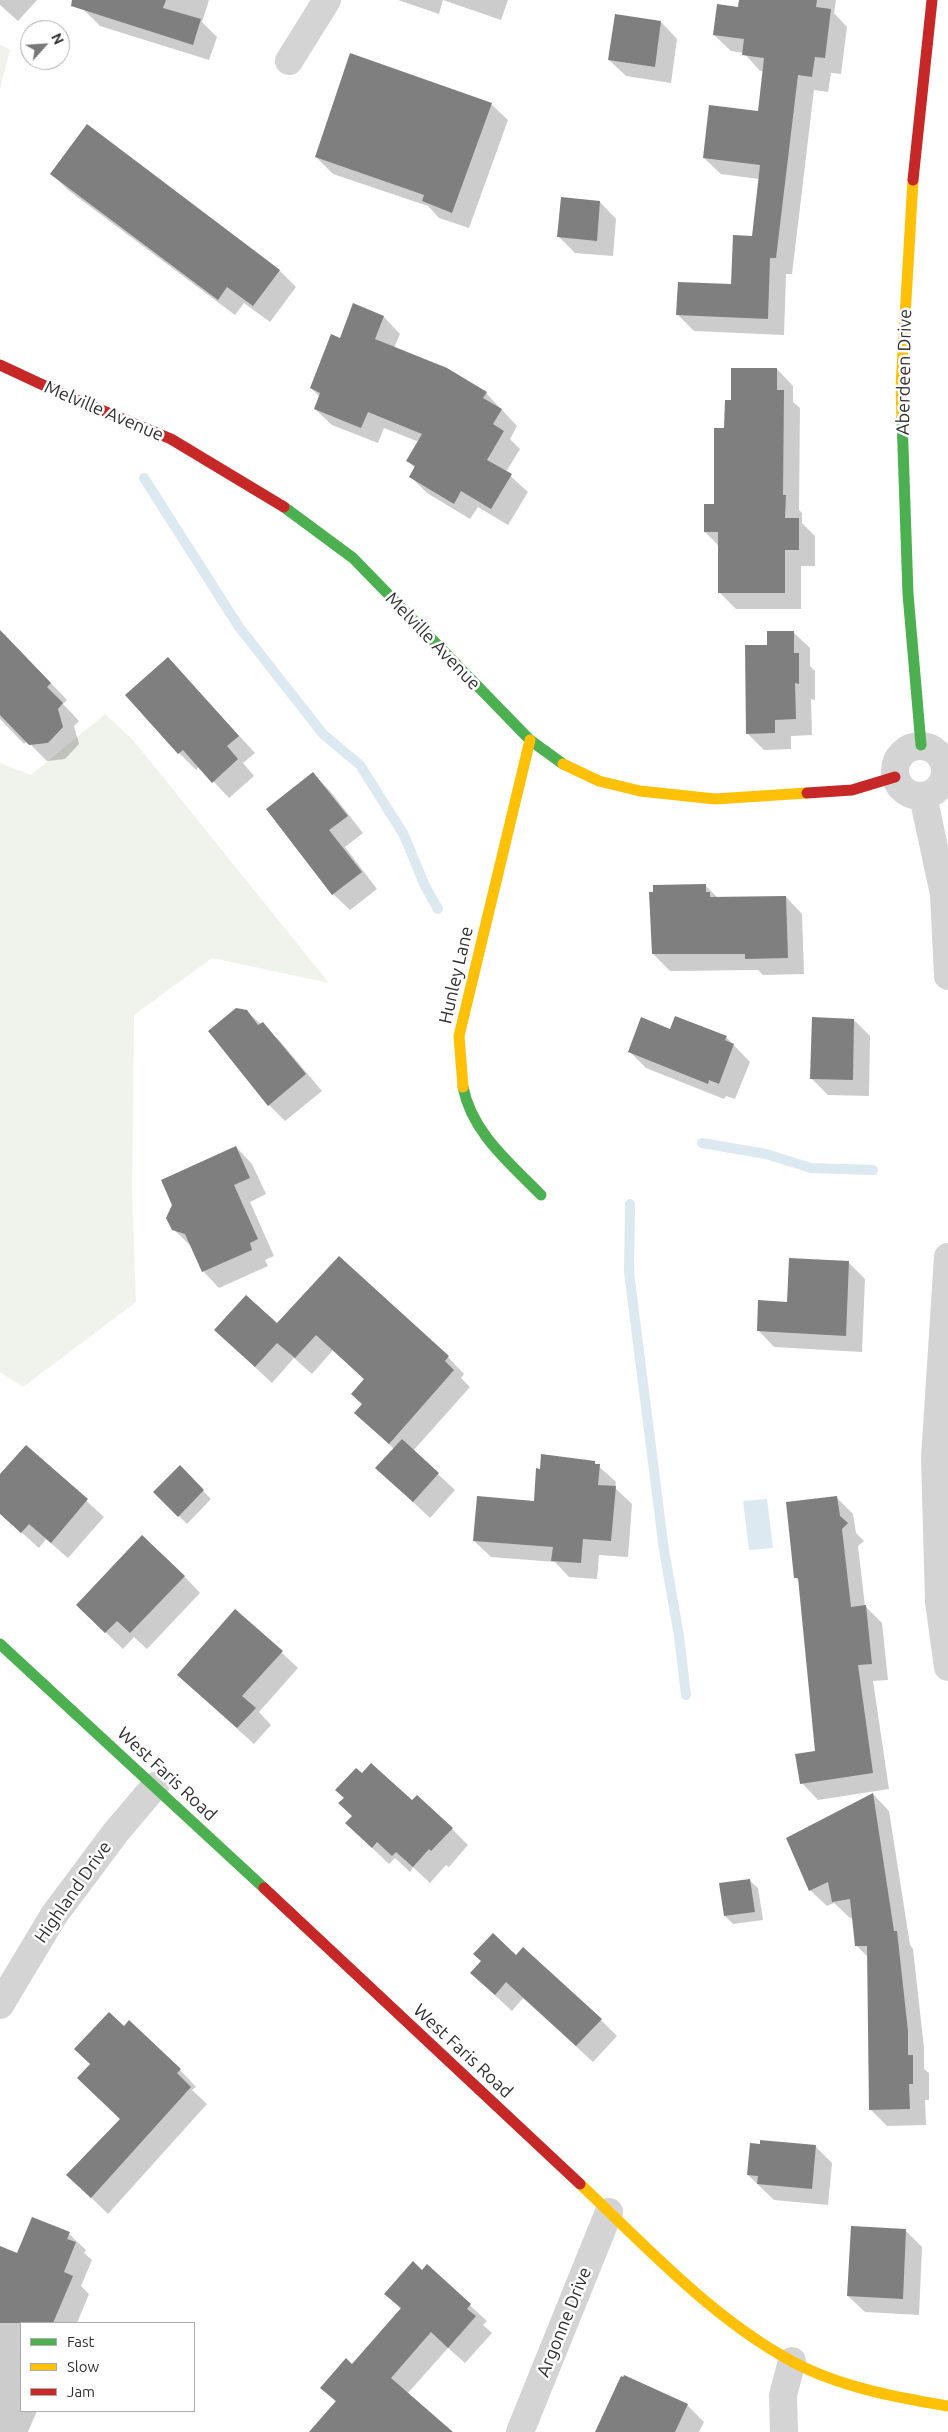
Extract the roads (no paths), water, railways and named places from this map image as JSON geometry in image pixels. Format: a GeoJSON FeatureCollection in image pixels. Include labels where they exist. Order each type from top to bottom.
{"type":"FeatureCollection","features":[{"type":"Feature","properties":{"kind":"street"},"geometry":{"type":"LineString","coordinates":[[289,61],[327,0]]}},
{"type":"Feature","properties":{"kind":"street","name":"Aberdeen Drive"},"geometry":{"type":"LineString","coordinates":[[921,746],[908,594],[901,386],[910,212],[927,32],[932,0]]}},
{"type":"Feature","properties":{"kind":"street","name":"Melville Avenue"},"geometry":{"type":"LineString","coordinates":[[0,365],[171,440],[290,511],[352,558],[530,740],[562,763],[600,780],[640,791],[715,799],[852,790],[895,777]]}},
{"type":"Feature","properties":{"kind":"street","name":"Hunley Lane"},"geometry":{"type":"LineString","coordinates":[[530,740],[459,1036],[462,1075],[471,1112],[490,1143],[541,1195]]}},
{"type":"Feature","properties":{"kind":"street"},"geometry":{"type":"LineString","coordinates":[[921,746],[930,748],[938,753],[947,771],[942,783],[934,792],[923,796],[911,795],[901,787],[895,777],[895,765],[901,754],[910,747],[921,746]]}},
{"type":"Feature","properties":{"kind":"street"},"geometry":{"type":"LineString","coordinates":[[923,796],[944,894],[948,976]]}},
{"type":"Feature","properties":{"kind":"street"},"geometry":{"type":"LineString","coordinates":[[948,1258],[935,1458],[942,1509],[939,1602],[948,1667]]}},
{"type":"Feature","properties":{"kind":"street","name":"West Faris Road"},"geometry":{"type":"LineString","coordinates":[[0,1644],[155,1786],[609,2212],[720,2312],[759,2342],[792,2361],[830,2377],[878,2392],[948,2406]]}},
{"type":"Feature","properties":{"kind":"street","name":"Highland Drive"},"geometry":{"type":"LineString","coordinates":[[0,2004],[54,1915],[116,1832],[155,1786]]}},
{"type":"Feature","properties":{"kind":"street","name":"Argonne Drive"},"geometry":{"type":"LineString","coordinates":[[520,2432],[609,2212]]}},
{"type":"Feature","properties":{"kind":"street"},"geometry":{"type":"LineString","coordinates":[[784,2432],[783,2395],[792,2361]]}},
{"type":"Feature","properties":{"kind":"waterway"},"geometry":{"type":"LineString","coordinates":[[144,478],[239,627],[323,734],[360,765],[404,835],[425,886],[438,909]]}},
{"type":"Feature","properties":{"kind":"waterway"},"geometry":{"type":"LineString","coordinates":[[702,1143],[766,1154],[811,1168],[873,1170]]}},
{"type":"Feature","properties":{"kind":"waterway"},"geometry":{"type":"LineString","coordinates":[[630,1204],[629,1272],[664,1550],[679,1636],[686,1695]]}}]}
